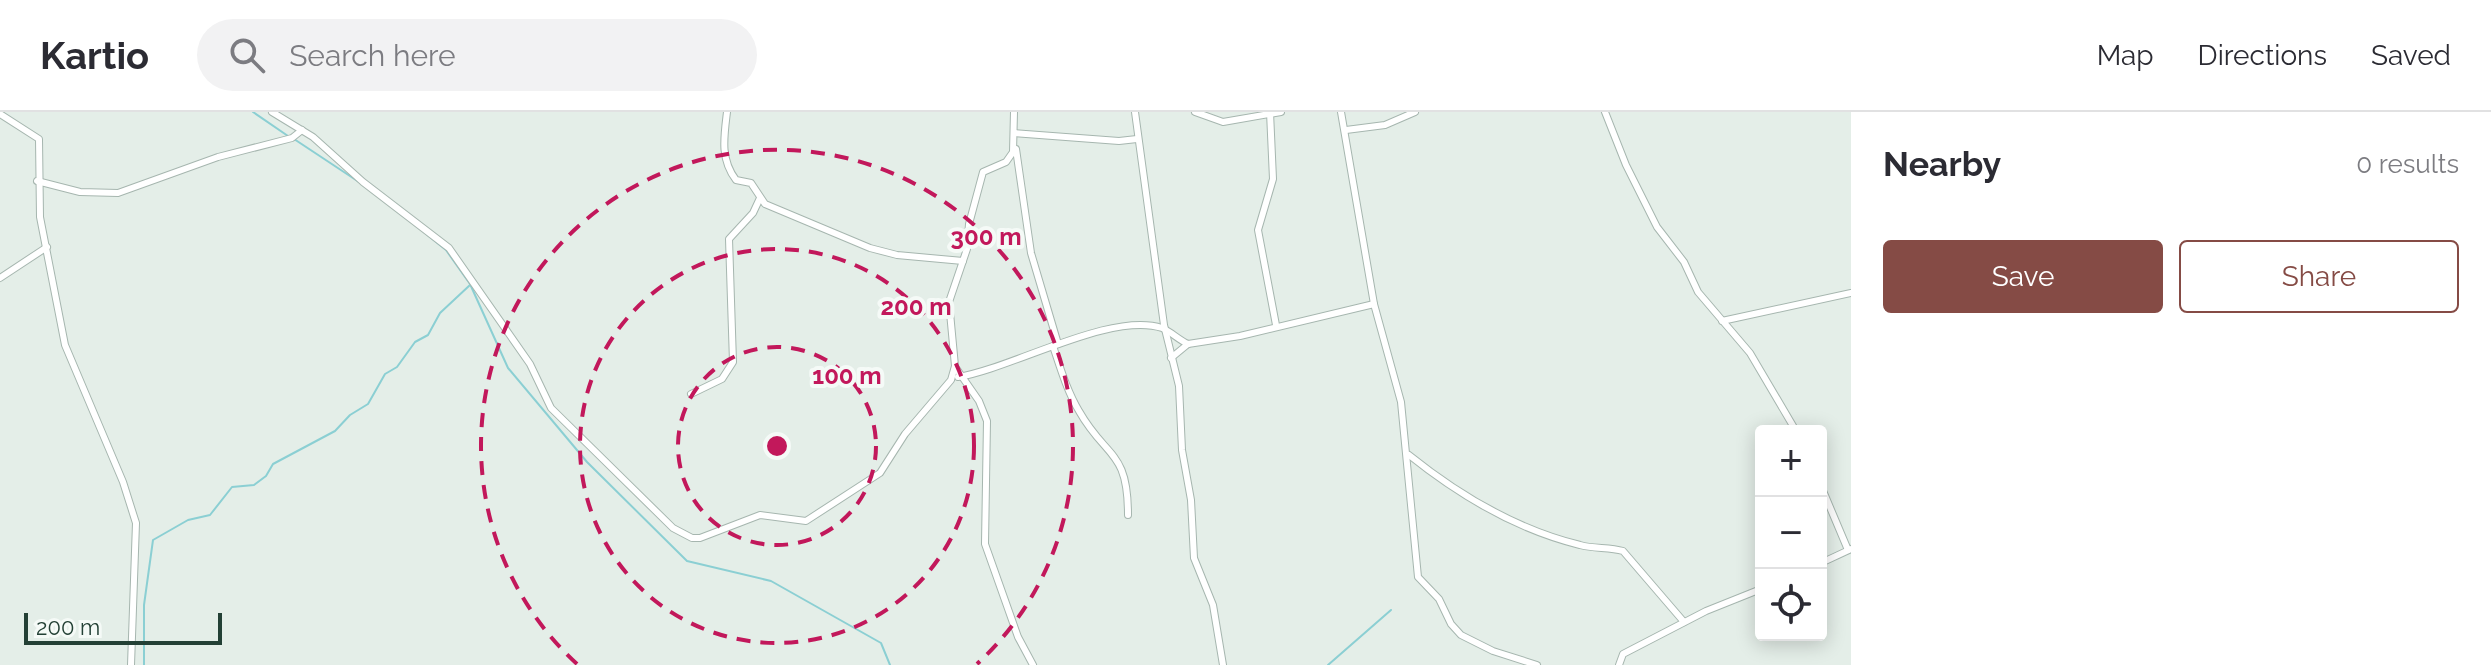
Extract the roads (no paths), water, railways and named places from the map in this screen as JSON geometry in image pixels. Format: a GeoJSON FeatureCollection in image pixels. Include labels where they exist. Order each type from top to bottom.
{"type":"FeatureCollection","features":[{"type":"Feature","properties":{"kind":"street"},"geometry":{"type":"LineString","coordinates":[[272,112],[302,130],[449,248],[530,364],[551,408],[673,528],[692,538],[707,538],[760,515],[770,514],[801,522],[816,517],[880,473],[905,434],[951,380],[955,366],[949,302],[963,261],[983,172],[1006,162],[1015,146]]}},
{"type":"Feature","properties":{"kind":"street"},"geometry":{"type":"LineString","coordinates":[[727,112],[723,146],[731,173],[736,180],[751,183],[760,198],[772,207],[881,252],[963,261]]}},
{"type":"Feature","properties":{"kind":"street"},"geometry":{"type":"LineString","coordinates":[[1014,112],[1015,146],[1031,253],[1056,345],[1078,411],[1120,464],[1127,484],[1128,515]]}},
{"type":"Feature","properties":{"kind":"street"},"geometry":{"type":"LineString","coordinates":[[1135,112],[1165,329],[1179,386],[1182,450],[1191,500],[1194,558],[1213,605],[1223,665]]}},
{"type":"Feature","properties":{"kind":"street"},"geometry":{"type":"LineString","coordinates":[[1195,112],[1223,122],[1281,112]]}},
{"type":"Feature","properties":{"kind":"street"},"geometry":{"type":"LineString","coordinates":[[1341,112],[1374,304],[1397,380],[1408,454],[1417,571],[1421,583],[1439,599],[1451,624],[1461,635],[1493,651],[1537,665]]}},
{"type":"Feature","properties":{"kind":"street"},"geometry":{"type":"LineString","coordinates":[[1346,130],[1385,125],[1415,112]]}},
{"type":"Feature","properties":{"kind":"street"},"geometry":{"type":"LineString","coordinates":[[1605,112],[1639,195],[1666,241],[1684,262],[1698,292],[1750,353],[1792,425]]}},
{"type":"Feature","properties":{"kind":"street"},"geometry":{"type":"LineString","coordinates":[[0,114],[39,139],[37,181],[72,368],[123,482],[136,523],[131,665]]}},
{"type":"Feature","properties":{"kind":"street"},"geometry":{"type":"LineString","coordinates":[[1270,114],[1273,179],[1258,230],[1276,325]]}},
{"type":"Feature","properties":{"kind":"street"},"geometry":{"type":"LineString","coordinates":[[37,181],[80,192],[118,193],[218,157],[292,138],[302,130]]}},
{"type":"Feature","properties":{"kind":"street"},"geometry":{"type":"LineString","coordinates":[[1014,133],[1119,141],[1137,139]]}},
{"type":"Feature","properties":{"kind":"street"},"geometry":{"type":"LineString","coordinates":[[691,394],[722,379],[733,362],[729,239],[753,213],[760,198]]}},
{"type":"Feature","properties":{"kind":"street"},"geometry":{"type":"LineString","coordinates":[[0,278],[47,247]]}},
{"type":"Feature","properties":{"kind":"street"},"geometry":{"type":"LineString","coordinates":[[1721,321],[1851,293]]}},
{"type":"Feature","properties":{"kind":"street"},"geometry":{"type":"LineString","coordinates":[[1171,358],[1188,344],[1240,336],[1374,304]]}},
{"type":"Feature","properties":{"kind":"street"},"geometry":{"type":"LineString","coordinates":[[951,380],[1086,334],[1134,327],[1165,329],[1188,344]]}},
{"type":"Feature","properties":{"kind":"street"},"geometry":{"type":"LineString","coordinates":[[955,366],[979,401],[987,421],[987,554],[1010,608],[1018,637],[1033,665]]}},
{"type":"Feature","properties":{"kind":"street"},"geometry":{"type":"LineString","coordinates":[[1408,454],[1449,486],[1501,516],[1577,545],[1623,551],[1684,622]]}},
{"type":"Feature","properties":{"kind":"street"},"geometry":{"type":"LineString","coordinates":[[1826,497],[1850,549],[1827,560]]}},
{"type":"Feature","properties":{"kind":"street"},"geometry":{"type":"LineString","coordinates":[[1619,665],[1623,654],[1684,622],[1755,592]]}},
{"type":"Feature","properties":{"kind":"waterway"},"geometry":{"type":"LineString","coordinates":[[253,112],[288,136]]}},
{"type":"Feature","properties":{"kind":"waterway"},"geometry":{"type":"LineString","coordinates":[[294,139],[362,184]]}},
{"type":"Feature","properties":{"kind":"waterway"},"geometry":{"type":"LineString","coordinates":[[424,232],[446,250],[470,284],[508,368],[587,462],[687,561],[771,581],[881,643],[890,665]]}},
{"type":"Feature","properties":{"kind":"waterway"},"geometry":{"type":"LineString","coordinates":[[144,665],[144,605],[153,540],[188,520],[210,515],[232,487],[254,485],[266,476],[273,464],[335,431],[350,415],[368,404],[385,374],[397,367],[415,342],[428,335],[440,313],[470,285]]}},
{"type":"Feature","properties":{"kind":"waterway"},"geometry":{"type":"LineString","coordinates":[[1328,665],[1391,610]]}}]}
